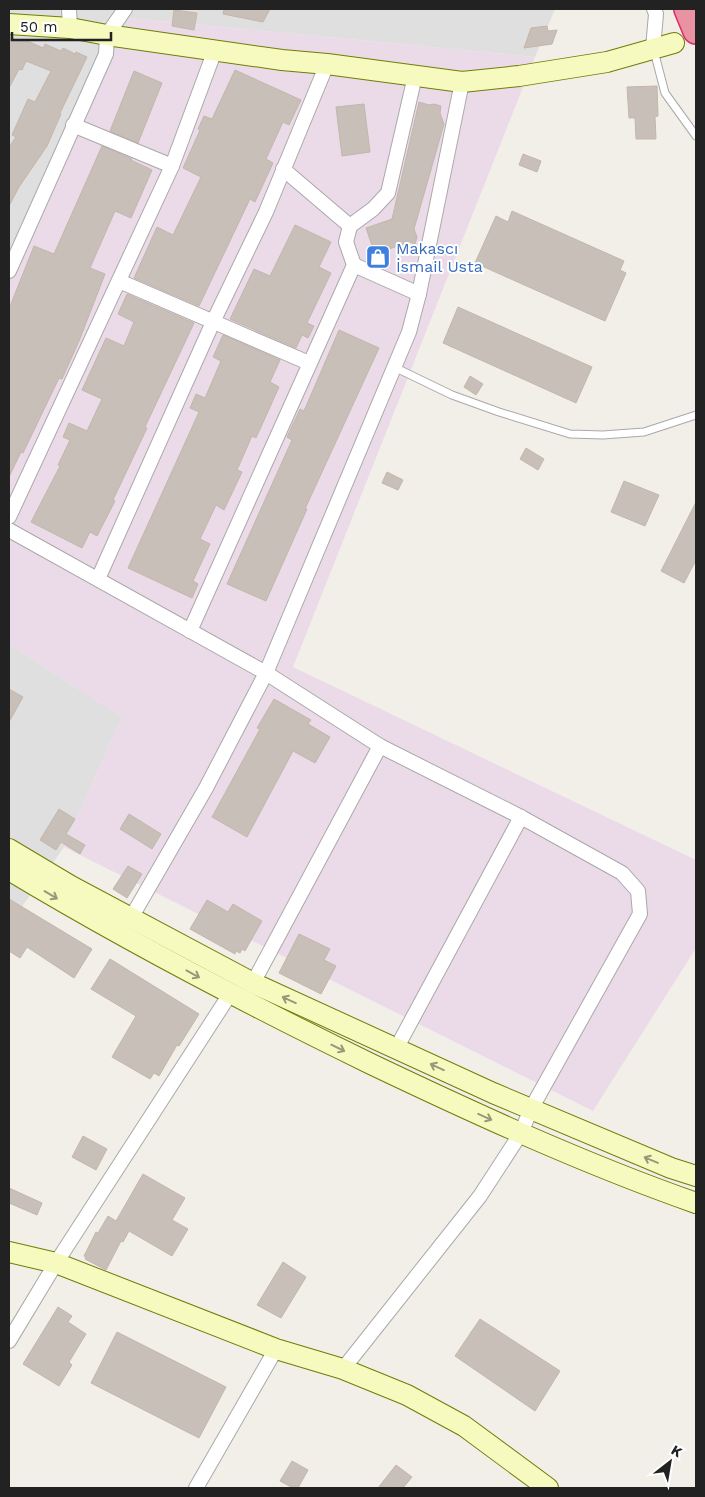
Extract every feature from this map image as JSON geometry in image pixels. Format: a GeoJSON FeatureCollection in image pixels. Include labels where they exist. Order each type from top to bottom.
{"type":"FeatureCollection","features":[{"type":"Feature","properties":{"kind":"main road"},"geometry":{"type":"LineString","coordinates":[[9,24],[69,18],[107,35],[282,60],[462,82],[519,76],[607,62],[674,43]]}},
{"type":"Feature","properties":{"kind":"main road"},"geometry":{"type":"LineString","coordinates":[[9,848],[71,886],[253,983],[531,1109],[670,1168],[696,1176]]}},
{"type":"Feature","properties":{"kind":"main road"},"geometry":{"type":"LineString","coordinates":[[9,870],[64,904],[230,994],[442,1098],[650,1187],[696,1203]]}},
{"type":"Feature","properties":{"kind":"main road"},"geometry":{"type":"LineString","coordinates":[[9,1252],[56,1263],[276,1349],[343,1369],[407,1395],[464,1426],[548,1488]]}},
{"type":"Feature","properties":{"kind":"street"},"geometry":{"type":"LineString","coordinates":[[9,271],[106,54],[107,35],[125,9]]}},
{"type":"Feature","properties":{"kind":"street"},"geometry":{"type":"LineString","coordinates":[[653,48],[656,14],[654,9]]}},
{"type":"Feature","properties":{"kind":"street"},"geometry":{"type":"LineString","coordinates":[[9,516],[172,166],[215,50]]}},
{"type":"Feature","properties":{"kind":"street"},"geometry":{"type":"LineString","coordinates":[[98,579],[213,322],[266,212],[327,64]]}},
{"type":"Feature","properties":{"kind":"street"},"geometry":{"type":"LineString","coordinates":[[190,631],[354,265],[346,242],[350,226],[373,209],[388,193],[415,76]]}},
{"type":"Feature","properties":{"kind":"street"},"geometry":{"type":"LineString","coordinates":[[131,918],[206,788],[266,674],[409,332],[419,294],[462,82]]}},
{"type":"Feature","properties":{"kind":"street"},"geometry":{"type":"LineString","coordinates":[[74,125],[172,166]]}},
{"type":"Feature","properties":{"kind":"street"},"geometry":{"type":"LineString","coordinates":[[283,169],[350,226]]}},
{"type":"Feature","properties":{"kind":"street"},"geometry":{"type":"LineString","coordinates":[[354,265],[419,294]]}},
{"type":"Feature","properties":{"kind":"street"},"geometry":{"type":"LineString","coordinates":[[119,281],[309,363]]}},
{"type":"Feature","properties":{"kind":"street"},"geometry":{"type":"LineString","coordinates":[[9,530],[266,674],[380,746],[521,817],[622,873],[638,891],[640,914],[531,1109],[521,1133],[480,1196],[343,1369]]}},
{"type":"Feature","properties":{"kind":"street"},"geometry":{"type":"LineString","coordinates":[[253,983],[380,746]]}},
{"type":"Feature","properties":{"kind":"street"},"geometry":{"type":"LineString","coordinates":[[396,1049],[521,817]]}},
{"type":"Feature","properties":{"kind":"street"},"geometry":{"type":"LineString","coordinates":[[9,1341],[56,1263],[230,994]]}},
{"type":"Feature","properties":{"kind":"street"},"geometry":{"type":"LineString","coordinates":[[196,1488],[276,1349]]}},
{"type":"Feature","properties":{"kind":"lane"},"geometry":{"type":"LineString","coordinates":[[653,48],[665,93],[696,136]]}},
{"type":"Feature","properties":{"kind":"lane"},"geometry":{"type":"LineString","coordinates":[[394,367],[452,395],[570,434],[603,435],[644,432],[696,415]]}},
{"type":"Feature","properties":{"kind":"shaded area"},"geometry":{"type":"Polygon","coordinates":[[[9,9],[555,9],[535,57],[130,18],[9,285],[9,9]]]}},
{"type":"Feature","properties":{"kind":"shaded area"},"geometry":{"type":"Polygon","coordinates":[[[130,18],[535,57],[293,667],[696,860],[696,948],[593,1111],[64,847],[122,717],[9,644],[9,285],[130,18]]]}},
{"type":"Feature","properties":{"kind":"shaded area"},"geometry":{"type":"Polygon","coordinates":[[[9,644],[122,717],[64,847],[9,925],[9,644]]]}},
{"type":"Feature","properties":{"kind":"building"},"geometry":{"type":"Polygon","coordinates":[[[224,9],[270,9],[263,22],[223,14],[224,9]]]}},
{"type":"Feature","properties":{"kind":"building"},"geometry":{"type":"Polygon","coordinates":[[[174,10],[197,13],[194,30],[172,26],[174,10]]]}},
{"type":"Feature","properties":{"kind":"building"},"geometry":{"type":"Polygon","coordinates":[[[547,26],[548,31],[557,30],[552,44],[524,48],[531,28],[547,26]]]}},
{"type":"Feature","properties":{"kind":"building"},"geometry":{"type":"Polygon","coordinates":[[[9,37],[22,42],[23,39],[43,48],[45,44],[61,51],[63,48],[87,57],[60,113],[47,146],[19,187],[9,206],[9,147],[16,137],[12,135],[28,99],[35,102],[51,71],[26,61],[22,70],[19,69],[9,88],[9,37]]]}},
{"type":"Feature","properties":{"kind":"building"},"geometry":{"type":"Polygon","coordinates":[[[235,70],[301,100],[289,125],[283,122],[266,159],[273,163],[255,202],[250,199],[199,306],[134,278],[157,227],[173,235],[201,177],[183,168],[200,130],[198,129],[204,116],[212,119],[235,70]]]}},
{"type":"Feature","properties":{"kind":"building"},"geometry":{"type":"Polygon","coordinates":[[[134,71],[162,83],[138,143],[110,131],[134,71]]]}},
{"type":"Feature","properties":{"kind":"building"},"geometry":{"type":"Polygon","coordinates":[[[657,86],[658,116],[655,117],[656,139],[636,139],[635,118],[629,118],[627,87],[657,86]]]}},
{"type":"Feature","properties":{"kind":"building"},"geometry":{"type":"Polygon","coordinates":[[[419,102],[441,106],[440,113],[444,124],[414,229],[417,237],[415,244],[409,242],[375,254],[366,228],[392,219],[419,102]]]}},
{"type":"Feature","properties":{"kind":"building"},"geometry":{"type":"Polygon","coordinates":[[[364,104],[370,152],[342,156],[336,107],[364,104]]]}},
{"type":"Feature","properties":{"kind":"building"},"geometry":{"type":"Polygon","coordinates":[[[102,146],[152,170],[131,218],[115,211],[90,268],[105,274],[79,341],[62,379],[59,378],[23,453],[21,452],[9,477],[9,309],[34,246],[54,254],[102,146]]]}},
{"type":"Feature","properties":{"kind":"building"},"geometry":{"type":"Polygon","coordinates":[[[523,154],[541,161],[537,172],[519,165],[523,154]]]}},
{"type":"Feature","properties":{"kind":"building"},"geometry":{"type":"Polygon","coordinates":[[[512,211],[624,261],[620,270],[626,273],[605,321],[475,263],[496,216],[508,222],[512,211]]]}},
{"type":"Feature","properties":{"kind":"building"},"geometry":{"type":"Polygon","coordinates":[[[295,225],[331,242],[319,267],[331,273],[307,323],[314,326],[308,338],[302,335],[296,348],[230,319],[254,269],[270,276],[295,225]]]}},
{"type":"Feature","properties":{"kind":"building"},"geometry":{"type":"Polygon","coordinates":[[[127,294],[194,323],[145,427],[147,428],[113,500],[115,501],[97,536],[90,532],[82,548],[31,522],[60,466],[58,465],[70,440],[63,437],[69,423],[87,431],[102,399],[82,390],[106,338],[124,346],[134,322],[118,314],[127,294]]]}},
{"type":"Feature","properties":{"kind":"building"},"geometry":{"type":"Polygon","coordinates":[[[458,307],[592,367],[576,403],[443,343],[458,307]]]}},
{"type":"Feature","properties":{"kind":"building"},"geometry":{"type":"Polygon","coordinates":[[[339,330],[379,348],[305,509],[307,509],[266,601],[227,584],[292,440],[287,437],[300,409],[304,411],[339,330]]]}},
{"type":"Feature","properties":{"kind":"building"},"geometry":{"type":"Polygon","coordinates":[[[223,335],[280,360],[270,382],[279,387],[256,438],[252,436],[237,470],[242,472],[224,510],[216,505],[200,539],[210,544],[193,581],[198,584],[192,598],[128,568],[199,412],[190,408],[196,394],[205,398],[221,361],[213,357],[223,335]]]}},
{"type":"Feature","properties":{"kind":"building"},"geometry":{"type":"Polygon","coordinates":[[[470,376],[483,384],[476,395],[464,387],[470,376]]]}},
{"type":"Feature","properties":{"kind":"building"},"geometry":{"type":"Polygon","coordinates":[[[526,448],[544,459],[538,470],[520,459],[526,448]]]}},
{"type":"Feature","properties":{"kind":"building"},"geometry":{"type":"Polygon","coordinates":[[[387,472],[403,480],[398,490],[382,483],[387,472]]]}},
{"type":"Feature","properties":{"kind":"building"},"geometry":{"type":"Polygon","coordinates":[[[624,481],[659,495],[645,526],[611,512],[624,481]]]}},
{"type":"Feature","properties":{"kind":"building"},"geometry":{"type":"Polygon","coordinates":[[[696,502],[696,560],[684,583],[661,571],[696,502]]]}},
{"type":"Feature","properties":{"kind":"building"},"geometry":{"type":"Polygon","coordinates":[[[9,689],[23,697],[9,722],[9,689]]]}},
{"type":"Feature","properties":{"kind":"building"},"geometry":{"type":"Polygon","coordinates":[[[274,699],[311,720],[308,724],[330,737],[315,763],[293,751],[247,837],[212,817],[260,729],[257,728],[274,699]]]}},
{"type":"Feature","properties":{"kind":"building"},"geometry":{"type":"Polygon","coordinates":[[[59,809],[75,819],[66,834],[85,845],[80,854],[61,842],[56,850],[40,840],[59,809]]]}},
{"type":"Feature","properties":{"kind":"building"},"geometry":{"type":"Polygon","coordinates":[[[129,814],[161,834],[152,849],[120,829],[129,814]]]}},
{"type":"Feature","properties":{"kind":"building"},"geometry":{"type":"Polygon","coordinates":[[[128,866],[142,874],[127,898],[113,889],[128,866]]]}},
{"type":"Feature","properties":{"kind":"building"},"geometry":{"type":"Polygon","coordinates":[[[9,899],[92,949],[74,978],[27,947],[20,958],[9,951],[9,899]]]}},
{"type":"Feature","properties":{"kind":"building"},"geometry":{"type":"Polygon","coordinates":[[[207,900],[228,912],[233,904],[262,921],[245,951],[242,949],[240,953],[236,951],[235,954],[190,929],[207,900]]]}},
{"type":"Feature","properties":{"kind":"building"},"geometry":{"type":"Polygon","coordinates":[[[299,934],[330,949],[324,960],[336,966],[321,994],[279,973],[299,934]]]}},
{"type":"Feature","properties":{"kind":"building"},"geometry":{"type":"Polygon","coordinates":[[[110,959],[199,1014],[179,1046],[177,1045],[159,1076],[154,1073],[150,1079],[112,1057],[136,1016],[91,989],[110,959]]]}},
{"type":"Feature","properties":{"kind":"building"},"geometry":{"type":"Polygon","coordinates":[[[83,1136],[107,1149],[96,1170],[72,1157],[83,1136]]]}},
{"type":"Feature","properties":{"kind":"building"},"geometry":{"type":"Polygon","coordinates":[[[143,1174],[185,1198],[172,1220],[188,1229],[172,1256],[129,1231],[123,1242],[121,1241],[106,1270],[85,1259],[86,1257],[84,1256],[96,1232],[98,1233],[108,1216],[116,1221],[143,1174]]]}},
{"type":"Feature","properties":{"kind":"building"},"geometry":{"type":"Polygon","coordinates":[[[9,1188],[42,1203],[37,1215],[9,1203],[9,1188]]]}},
{"type":"Feature","properties":{"kind":"building"},"geometry":{"type":"Polygon","coordinates":[[[283,1262],[306,1277],[281,1318],[257,1305],[283,1262]]]}},
{"type":"Feature","properties":{"kind":"building"},"geometry":{"type":"Polygon","coordinates":[[[58,1307],[72,1316],[68,1322],[86,1334],[69,1362],[72,1365],[59,1386],[23,1364],[58,1307]]]}},
{"type":"Feature","properties":{"kind":"building"},"geometry":{"type":"Polygon","coordinates":[[[480,1319],[560,1371],[535,1411],[455,1356],[480,1319]]]}},
{"type":"Feature","properties":{"kind":"building"},"geometry":{"type":"Polygon","coordinates":[[[117,1332],[226,1387],[199,1438],[91,1383],[117,1332]]]}},
{"type":"Feature","properties":{"kind":"building"},"geometry":{"type":"Polygon","coordinates":[[[292,1461],[308,1470],[298,1488],[293,1488],[280,1481],[292,1461]]]}},
{"type":"Feature","properties":{"kind":"building"},"geometry":{"type":"Polygon","coordinates":[[[396,1465],[412,1477],[403,1488],[378,1488],[396,1465]]]}},
{"type":"Feature","properties":{"kind":"place","name":"Makascı İsmail Usta"},"geometry":{"type":"Point","coordinates":[378,257]}}]}
